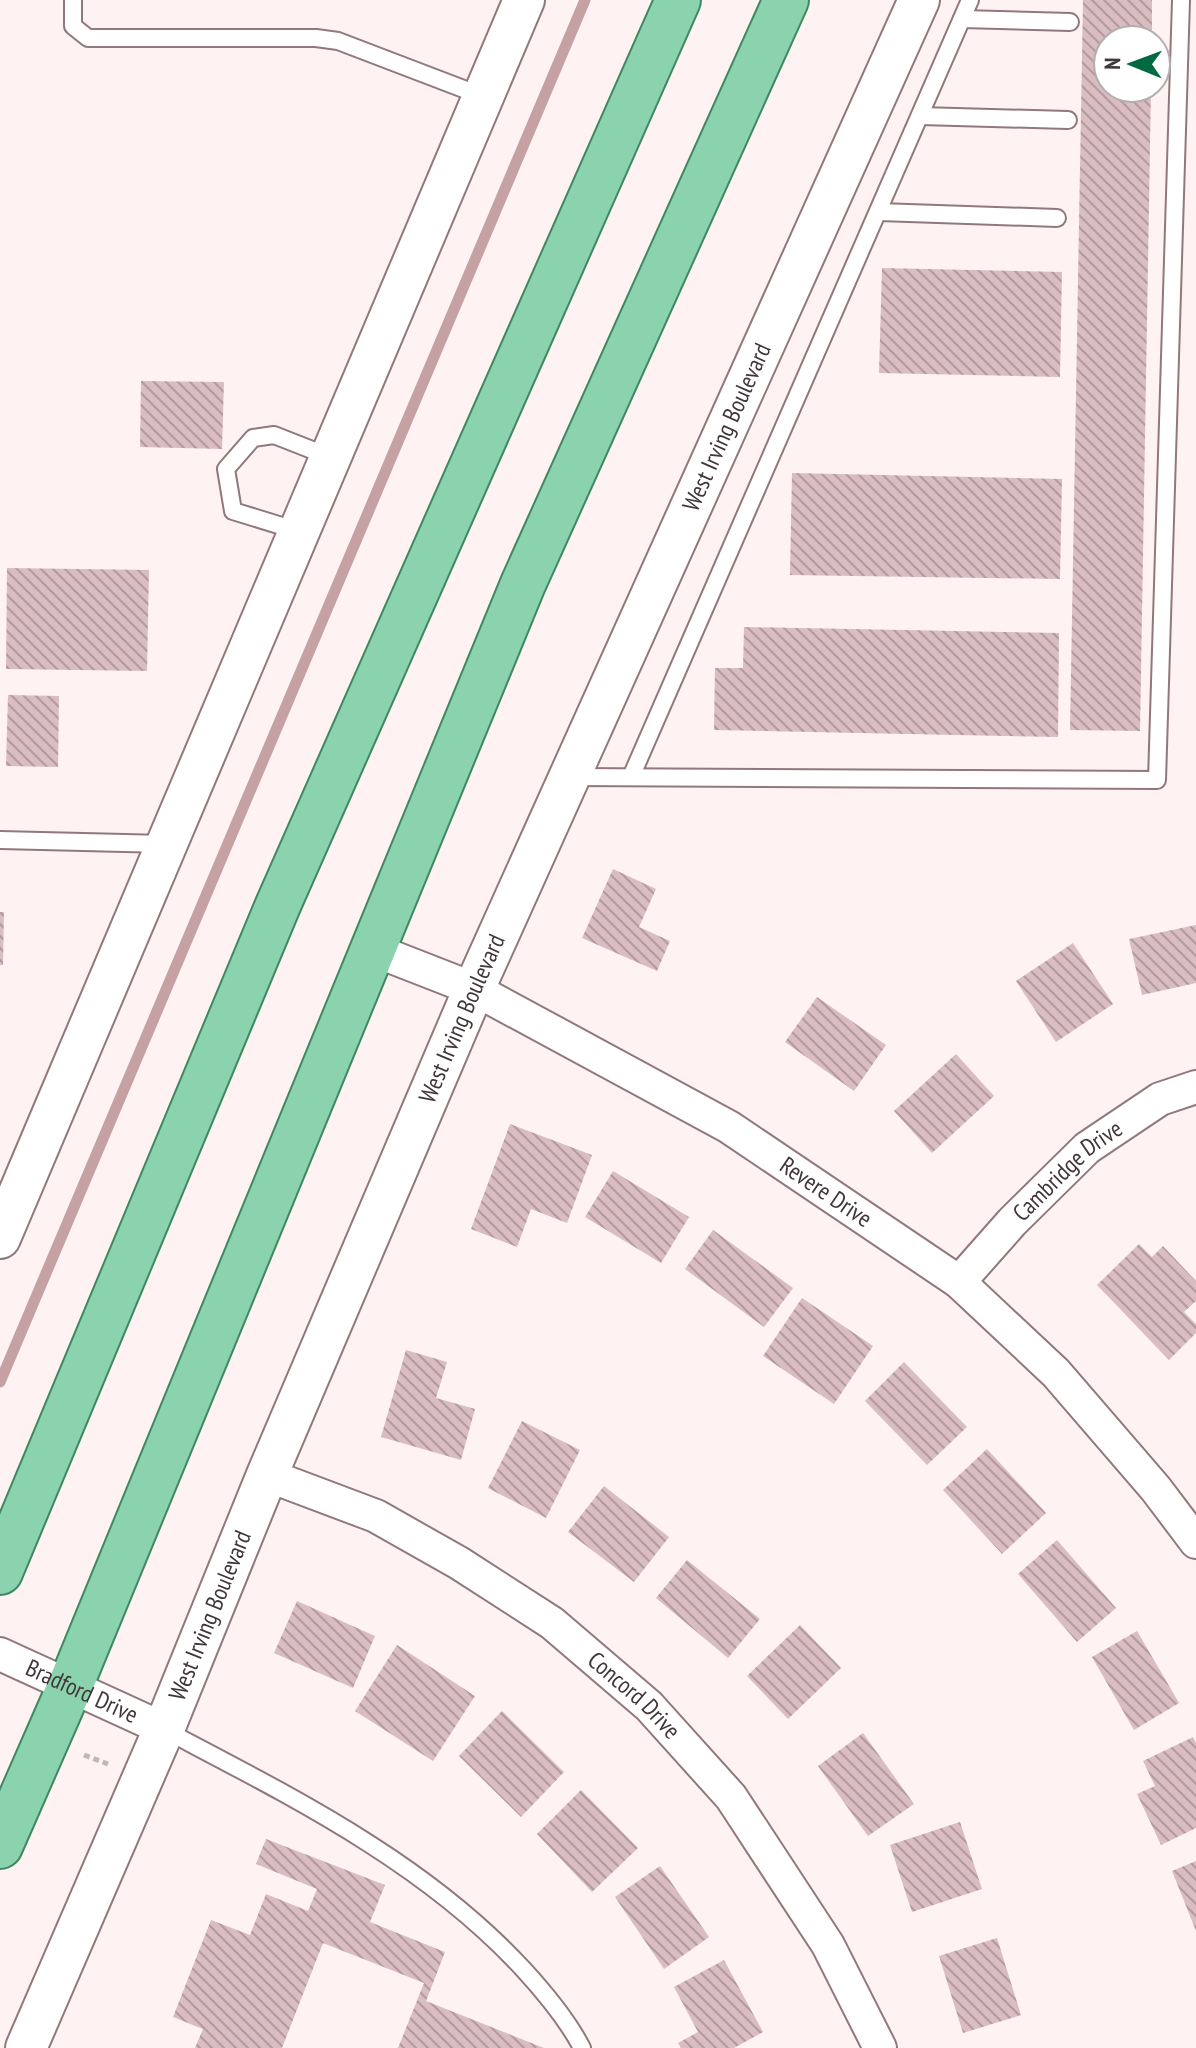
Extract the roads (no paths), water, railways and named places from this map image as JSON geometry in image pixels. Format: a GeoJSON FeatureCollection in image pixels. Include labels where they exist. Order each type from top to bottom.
{"type":"FeatureCollection","features":[{"type":"Feature","properties":{"kind":"main road"},"geometry":{"type":"LineString","coordinates":[[0,1572],[278,905],[678,0]]}},
{"type":"Feature","properties":{"kind":"main road"},"geometry":{"type":"LineString","coordinates":[[0,1846],[71,1684],[523,584],[786,0]]}},
{"type":"Feature","properties":{"kind":"street"},"geometry":{"type":"LineString","coordinates":[[0,1238],[524,0]]}},
{"type":"Feature","properties":{"kind":"street","name":"West Irving Boulevard"},"geometry":{"type":"LineString","coordinates":[[26,2048],[164,1729],[267,1475],[474,989],[919,0]]}},
{"type":"Feature","properties":{"kind":"street","name":"Revere Drive"},"geometry":{"type":"LineString","coordinates":[[374,950],[474,989],[729,1127],[959,1282],[1056,1373],[1156,1489],[1196,1542]]}},
{"type":"Feature","properties":{"kind":"street","name":"Cambridge Drive"},"geometry":{"type":"LineString","coordinates":[[959,1282],[1012,1222],[1087,1148],[1160,1099],[1196,1087]]}},
{"type":"Feature","properties":{"kind":"street","name":"Concord Drive"},"geometry":{"type":"LineString","coordinates":[[267,1475],[376,1516],[459,1563],[552,1623],[649,1706],[731,1797],[828,1945],[880,2048]]}},
{"type":"Feature","properties":{"kind":"street","name":"Bradford Drive"},"geometry":{"type":"LineString","coordinates":[[0,1654],[164,1729]]}},
{"type":"Feature","properties":{"kind":"lane"},"geometry":{"type":"LineString","coordinates":[[73,0],[73,26],[88,38],[316,38],[338,41],[483,97]]}},
{"type":"Feature","properties":{"kind":"lane"},"geometry":{"type":"LineString","coordinates":[[631,777],[970,0]]}},
{"type":"Feature","properties":{"kind":"lane"},"geometry":{"type":"LineString","coordinates":[[570,777],[1157,780],[1181,0]]}},
{"type":"Feature","properties":{"kind":"lane"},"geometry":{"type":"LineString","coordinates":[[962,19],[1070,22]]}},
{"type":"Feature","properties":{"kind":"lane"},"geometry":{"type":"LineString","coordinates":[[920,116],[1068,120]]}},
{"type":"Feature","properties":{"kind":"lane"},"geometry":{"type":"LineString","coordinates":[[879,212],[1057,218]]}},
{"type":"Feature","properties":{"kind":"lane"},"geometry":{"type":"LineString","coordinates":[[299,531],[233,511],[226,469],[253,438],[274,435],[331,457]]}},
{"type":"Feature","properties":{"kind":"lane"},"geometry":{"type":"LineString","coordinates":[[0,840],[167,844]]}},
{"type":"Feature","properties":{"kind":"lane"},"geometry":{"type":"LineString","coordinates":[[164,1729],[248,1773],[371,1845],[454,1904],[506,1951],[547,1996],[582,2048]]}},
{"type":"Feature","properties":{"kind":"waterway"},"geometry":{"type":"LineString","coordinates":[[0,1382],[585,0]]}}]}
